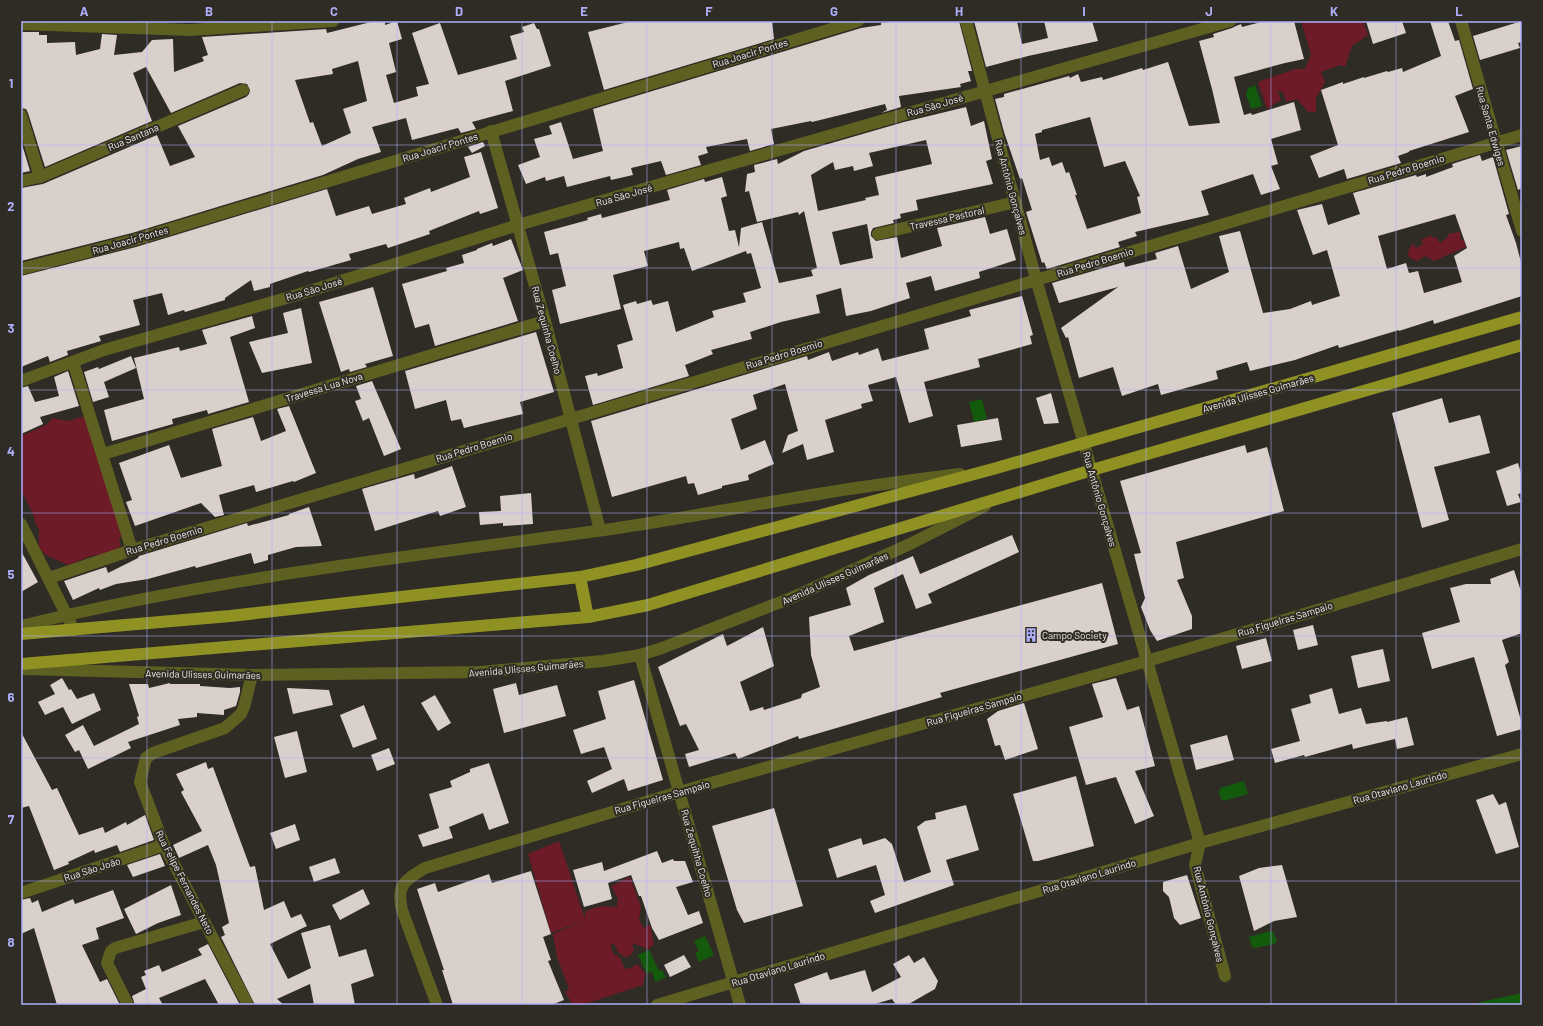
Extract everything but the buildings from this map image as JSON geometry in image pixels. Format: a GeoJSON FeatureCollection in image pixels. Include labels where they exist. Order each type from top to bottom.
{"type":"FeatureCollection","features":[{"type":"Feature","properties":{"kind":"main road","name":"Avenida Ulisses Guimarães"},"geometry":{"type":"LineString","coordinates":[[21,634],[237,615],[580,577],[636,565],[993,469],[1522,317]]}},
{"type":"Feature","properties":{"kind":"main road","name":"Avenida Ulisses Guimarães"},"geometry":{"type":"LineString","coordinates":[[21,664],[588,617],[648,604],[1092,470],[1522,345]]}},
{"type":"Feature","properties":{"kind":"main road"},"geometry":{"type":"LineString","coordinates":[[580,577],[588,617]]}},
{"type":"Feature","properties":{"kind":"street","name":"Rua Joacir Pontes"},"geometry":{"type":"LineString","coordinates":[[21,269],[134,240],[858,21]]}},
{"type":"Feature","properties":{"kind":"street","name":"Rua Antônio Gonçalves"},"geometry":{"type":"LineString","coordinates":[[966,21],[1036,279],[1200,843],[1195,866],[1226,976]]}},
{"type":"Feature","properties":{"kind":"street","name":"Rua São José"},"geometry":{"type":"LineString","coordinates":[[21,381],[104,350],[297,295],[518,225],[1230,21]]}},
{"type":"Feature","properties":{"kind":"street","name":"Rua Santa Edwiges"},"geometry":{"type":"LineString","coordinates":[[1461,21],[1522,231]]}},
{"type":"Feature","properties":{"kind":"street"},"geometry":{"type":"LineString","coordinates":[[21,24],[190,30],[330,22]]}},
{"type":"Feature","properties":{"kind":"street","name":"Rua Santana"},"geometry":{"type":"LineString","coordinates":[[21,181],[40,176],[243,90]]}},
{"type":"Feature","properties":{"kind":"street"},"geometry":{"type":"LineString","coordinates":[[21,115],[40,176]]}},
{"type":"Feature","properties":{"kind":"street","name":"Rua Zequinha Coelho"},"geometry":{"type":"LineString","coordinates":[[491,131],[545,321],[600,530]]}},
{"type":"Feature","properties":{"kind":"street","name":"Rua Pedro Boemio"},"geometry":{"type":"LineString","coordinates":[[49,578],[132,550],[1522,135]]}},
{"type":"Feature","properties":{"kind":"street","name":"Travessa Pastoral"},"geometry":{"type":"LineString","coordinates":[[878,234],[1016,202]]}},
{"type":"Feature","properties":{"kind":"street","name":"Travessa Lua Nova"},"geometry":{"type":"LineString","coordinates":[[103,454],[545,321]]}},
{"type":"Feature","properties":{"kind":"street"},"geometry":{"type":"LineString","coordinates":[[73,362],[132,550]]}},
{"type":"Feature","properties":{"kind":"street","name":"Avenida Ulisses Guimarães"},"geometry":{"type":"LineString","coordinates":[[21,626],[153,597],[346,564],[600,530],[856,488],[993,469]]}},
{"type":"Feature","properties":{"kind":"street","name":"Avenida Ulisses Guimarães"},"geometry":{"type":"LineString","coordinates":[[21,669],[252,675],[480,672],[603,661],[640,655],[662,648],[791,598],[910,544],[999,499]]}},
{"type":"Feature","properties":{"kind":"street"},"geometry":{"type":"LineString","coordinates":[[21,524],[74,630]]}},
{"type":"Feature","properties":{"kind":"street","name":"Rua Figueiras Sampaio"},"geometry":{"type":"LineString","coordinates":[[437,1005],[402,910],[399,896],[401,887],[410,877],[425,868],[679,792],[1147,661],[1522,549]]}},
{"type":"Feature","properties":{"kind":"street","name":"Rua Zequihha Coelho"},"geometry":{"type":"LineString","coordinates":[[640,655],[740,1005]]}},
{"type":"Feature","properties":{"kind":"street","name":"Rua Felipe Fernandes Neto"},"geometry":{"type":"LineString","coordinates":[[248,1005],[164,845],[140,782],[146,758],[152,753],[225,728],[241,714],[252,675]]}},
{"type":"Feature","properties":{"kind":"street","name":"Rua Otaviano Laurindo"},"geometry":{"type":"LineString","coordinates":[[657,1005],[1200,843],[1522,754]]}},
{"type":"Feature","properties":{"kind":"street","name":"Rua São João"},"geometry":{"type":"LineString","coordinates":[[21,893],[164,845]]}},
{"type":"Feature","properties":{"kind":"street"},"geometry":{"type":"LineString","coordinates":[[128,1005],[108,963],[111,951],[115,948],[204,922]]}},
{"type":"Feature","properties":{"kind":"shaded area"},"geometry":{"type":"Polygon","coordinates":[[[1301,21],[1363,21],[1368,35],[1352,46],[1345,67],[1340,65],[1321,72],[1325,82],[1316,98],[1316,112],[1308,112],[1297,99],[1286,102],[1283,92],[1278,91],[1281,100],[1267,109],[1258,82],[1295,69],[1305,69],[1311,55],[1301,21]]]}},
{"type":"Feature","properties":{"kind":"shaded area"},"geometry":{"type":"Polygon","coordinates":[[[1255,85],[1262,106],[1251,109],[1246,94],[1248,88],[1255,85]]]}},
{"type":"Feature","properties":{"kind":"shaded area"},"geometry":{"type":"Polygon","coordinates":[[[1459,232],[1461,234],[1460,238],[1464,241],[1466,247],[1434,261],[1425,256],[1417,261],[1410,258],[1408,255],[1409,249],[1413,243],[1416,248],[1423,244],[1421,240],[1431,235],[1432,238],[1436,237],[1440,243],[1448,237],[1448,234],[1459,232]]]}},
{"type":"Feature","properties":{"kind":"shaded area"},"geometry":{"type":"Polygon","coordinates":[[[982,399],[987,419],[974,422],[969,402],[982,399]]]}},
{"type":"Feature","properties":{"kind":"shaded area"},"geometry":{"type":"Polygon","coordinates":[[[85,416],[123,535],[119,539],[121,547],[99,556],[94,555],[68,565],[46,555],[39,548],[39,529],[21,490],[21,436],[46,425],[53,418],[69,421],[85,416]]]}},
{"type":"Feature","properties":{"kind":"shaded area"},"geometry":{"type":"Polygon","coordinates":[[[1244,781],[1248,794],[1224,801],[1221,799],[1219,794],[1220,788],[1244,781]]]}},
{"type":"Feature","properties":{"kind":"shaded area"},"geometry":{"type":"Polygon","coordinates":[[[559,841],[585,919],[585,911],[601,906],[617,907],[618,899],[611,886],[630,877],[641,907],[639,920],[644,928],[650,925],[654,944],[648,949],[632,943],[634,950],[630,956],[624,957],[618,952],[615,945],[611,944],[611,948],[614,955],[619,956],[625,969],[631,968],[637,964],[645,973],[643,985],[582,1005],[573,1005],[565,992],[569,989],[557,957],[553,934],[582,921],[551,933],[528,854],[559,841]]]}},
{"type":"Feature","properties":{"kind":"shaded area"},"geometry":{"type":"Polygon","coordinates":[[[1270,931],[1273,932],[1277,940],[1275,944],[1255,948],[1252,947],[1249,937],[1270,931]]]}},
{"type":"Feature","properties":{"kind":"shaded area"},"geometry":{"type":"Polygon","coordinates":[[[705,936],[714,955],[699,962],[695,953],[699,951],[694,941],[705,936]]]}},
{"type":"Feature","properties":{"kind":"shaded area"},"geometry":{"type":"Polygon","coordinates":[[[649,950],[659,971],[662,970],[666,977],[655,982],[652,971],[647,974],[638,955],[649,950]]]}},
{"type":"Feature","properties":{"kind":"shaded area"},"geometry":{"type":"Polygon","coordinates":[[[1522,993],[1522,1005],[1467,1005],[1522,993]]]}},
{"type":"Feature","properties":{"kind":"place","name":"Campo Society"},"geometry":{"type":"Point","coordinates":[1031,635]}}]}
